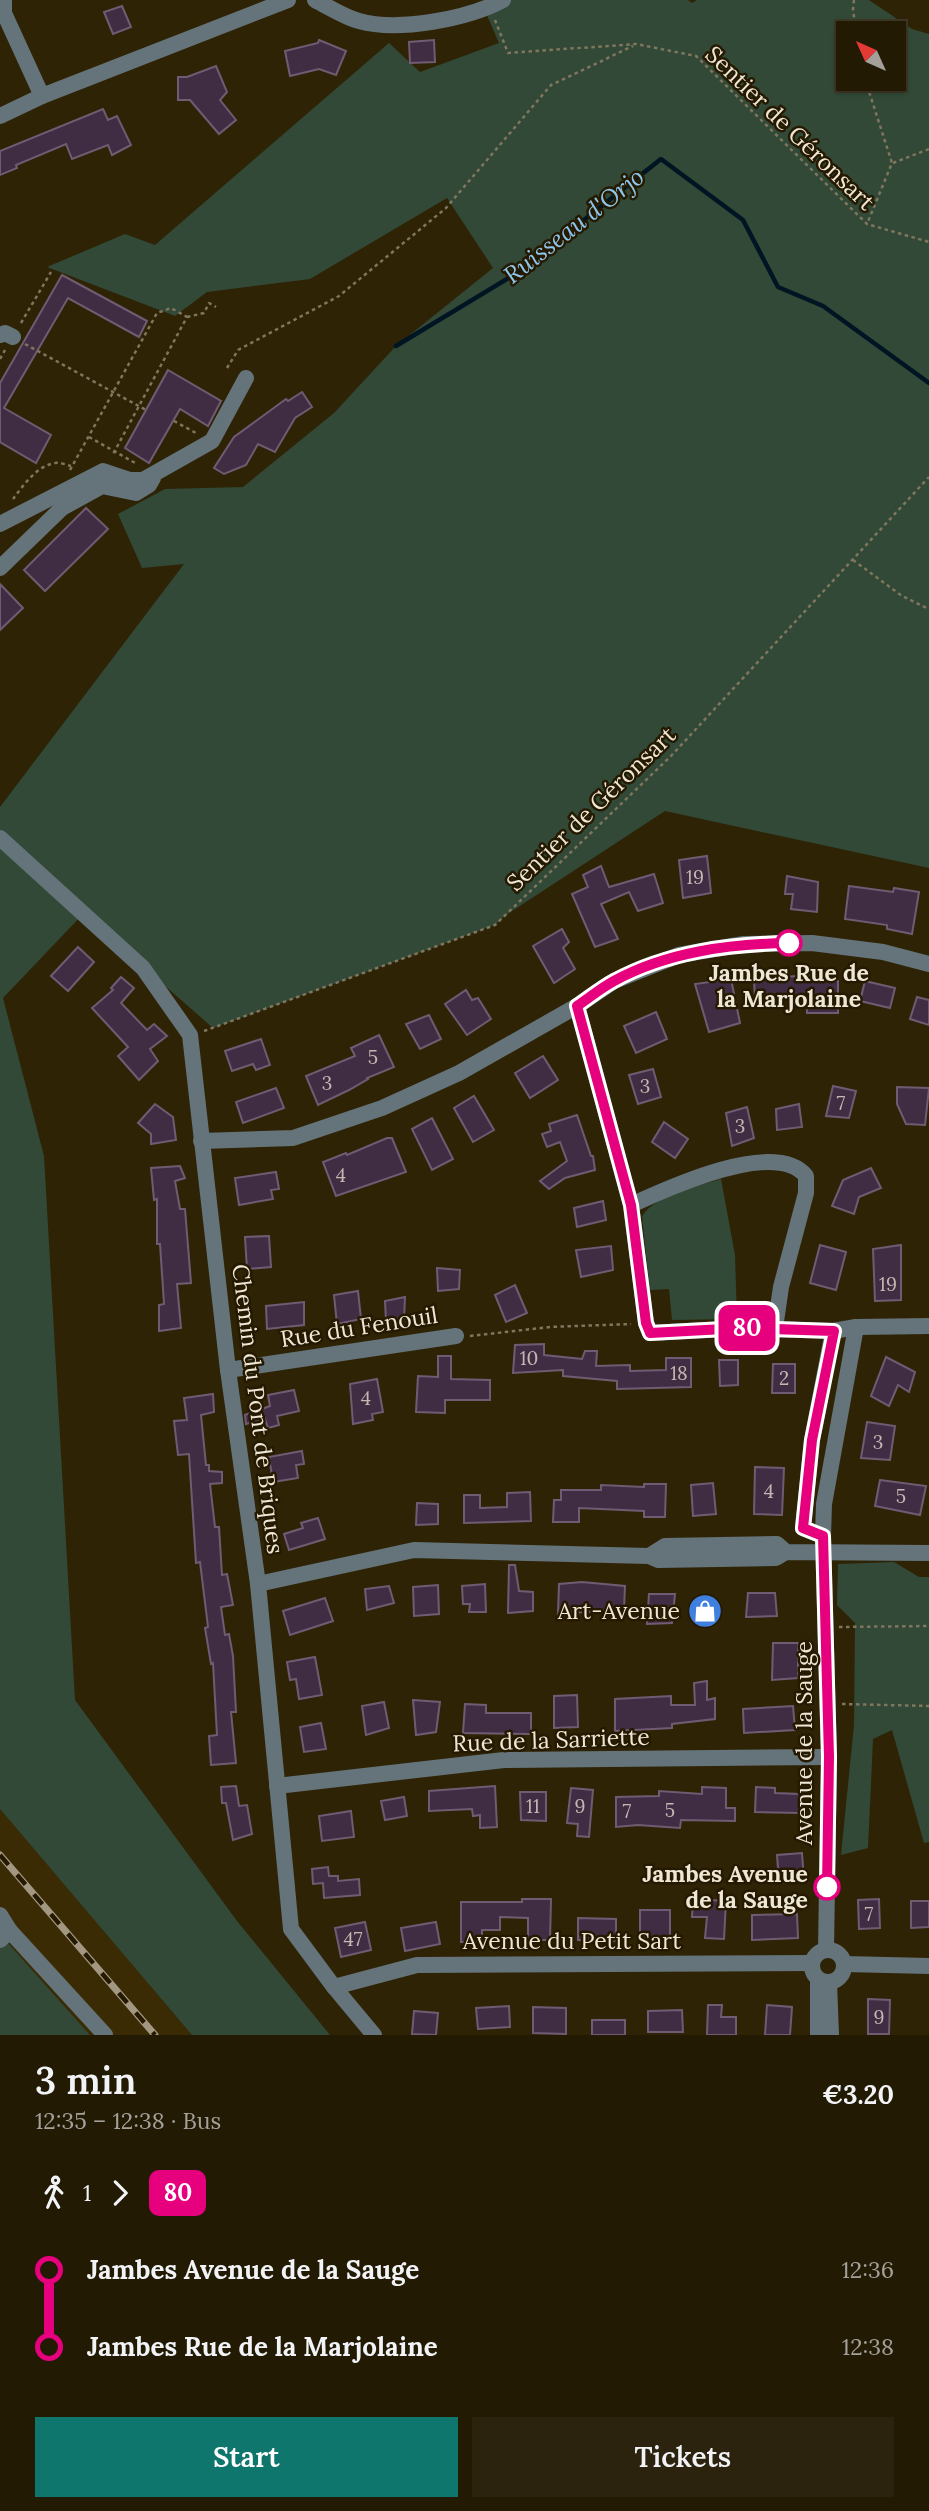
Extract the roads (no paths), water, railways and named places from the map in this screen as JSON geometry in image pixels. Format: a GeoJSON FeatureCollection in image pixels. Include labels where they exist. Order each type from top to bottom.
{"type":"FeatureCollection","features":[{"type":"Feature","properties":{"kind":"street"},"geometry":{"type":"LineString","coordinates":[[4,0],[4,13],[42,96]]}},
{"type":"Feature","properties":{"kind":"street"},"geometry":{"type":"LineString","coordinates":[[0,116],[42,96],[288,0]]}},
{"type":"Feature","properties":{"kind":"street"},"geometry":{"type":"LineString","coordinates":[[315,0],[360,21],[408,25],[453,18],[496,4]]}},
{"type":"Feature","properties":{"kind":"street"},"geometry":{"type":"LineString","coordinates":[[0,524],[103,471],[130,480],[143,480],[212,441],[246,378]]}},
{"type":"Feature","properties":{"kind":"street"},"geometry":{"type":"LineString","coordinates":[[0,568],[62,508],[102,486],[136,493],[149,485],[155,474]]}},
{"type":"Feature","properties":{"kind":"street","name":"Chemin du Pont de Briques"},"geometry":{"type":"LineString","coordinates":[[0,838],[143,968],[190,1035],[228,1370],[258,1584],[291,1929],[374,2035]]}},
{"type":"Feature","properties":{"kind":"street"},"geometry":{"type":"LineString","coordinates":[[201,1141],[293,1138],[382,1108],[459,1073],[577,1006],[614,981],[679,955],[744,944],[812,943],[883,952],[929,964]]}},
{"type":"Feature","properties":{"kind":"street"},"geometry":{"type":"LineString","coordinates":[[577,1006],[631,1205],[646,1323],[650,1333],[775,1328],[834,1331],[856,1327],[929,1326]]}},
{"type":"Feature","properties":{"kind":"street"},"geometry":{"type":"LineString","coordinates":[[631,1205],[719,1169],[762,1163],[789,1163],[800,1168],[807,1176],[806,1193],[781,1287],[775,1328]]}},
{"type":"Feature","properties":{"kind":"street","name":"Avenue de la Sauge"},"geometry":{"type":"LineString","coordinates":[[826,1950],[829,1757],[824,1504],[856,1327]]}},
{"type":"Feature","properties":{"kind":"street"},"geometry":{"type":"LineString","coordinates":[[823,1544],[803,1528],[812,1440],[834,1331]]}},
{"type":"Feature","properties":{"kind":"street","name":"Rue du Fenouil"},"geometry":{"type":"LineString","coordinates":[[228,1370],[456,1336]]}},
{"type":"Feature","properties":{"kind":"street"},"geometry":{"type":"LineString","coordinates":[[258,1584],[414,1550],[649,1556],[665,1546],[777,1545],[786,1552],[823,1544],[929,1553]]}},
{"type":"Feature","properties":{"kind":"street","name":"Rue de la Sarriette"},"geometry":{"type":"LineString","coordinates":[[277,1786],[504,1760],[829,1757]]}},
{"type":"Feature","properties":{"kind":"street"},"geometry":{"type":"LineString","coordinates":[[0,1915],[5,1936],[105,2035]]}},
{"type":"Feature","properties":{"kind":"street"},"geometry":{"type":"LineString","coordinates":[[824,1981],[838,1979],[843,1972],[844,1964],[838,1953],[826,1950],[819,1953],[812,1969],[824,1981],[831,2035]]}},
{"type":"Feature","properties":{"kind":"street","name":"Avenue du Petit Sart"},"geometry":{"type":"LineString","coordinates":[[334,1987],[417,1965],[813,1963]]}},
{"type":"Feature","properties":{"kind":"street"},"geometry":{"type":"LineString","coordinates":[[844,1964],[929,1966]]}},
{"type":"Feature","properties":{"kind":"street"},"geometry":{"type":"LineString","coordinates":[[818,2035],[824,1981]]}},
{"type":"Feature","properties":{"kind":"waterway","name":"Ruisseau d'Orjo"},"geometry":{"type":"LineString","coordinates":[[396,346],[517,273],[661,159],[743,220],[778,287],[823,306],[929,383]]}},
{"type":"Feature","properties":{"kind":"railway"},"geometry":{"type":"LineString","coordinates":[[0,1855],[155,2035]]}},
{"type":"Feature","properties":{"kind":"place","name":"Jambes Rue de la Marjolaine"},"geometry":{"type":"Point","coordinates":[789,943]}},
{"type":"Feature","properties":{"kind":"place","name":"Art-Avenue"},"geometry":{"type":"Point","coordinates":[705,1611]}},
{"type":"Feature","properties":{"kind":"place","name":"Jambes Avenue de la Sauge"},"geometry":{"type":"Point","coordinates":[827,1887]}}]}
